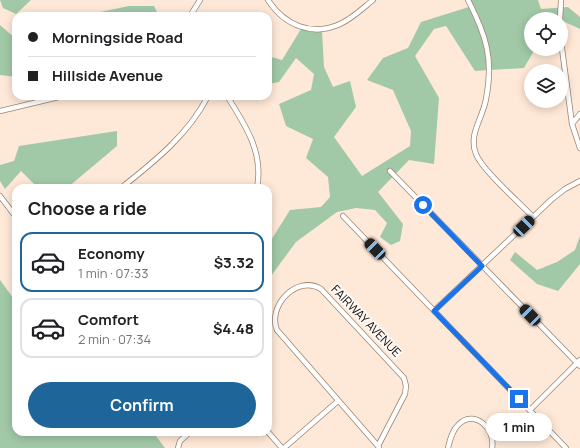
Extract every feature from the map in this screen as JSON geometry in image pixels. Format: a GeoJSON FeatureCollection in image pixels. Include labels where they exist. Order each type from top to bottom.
{"type":"FeatureCollection","features":[{"type":"Feature","properties":{"kind":"street"},"geometry":{"type":"LineString","coordinates":[[192,12],[200,0]]}},
{"type":"Feature","properties":{"kind":"street"},"geometry":{"type":"LineString","coordinates":[[268,0],[278,14],[290,23],[300,27],[314,29],[331,27],[340,24],[374,0]]}},
{"type":"Feature","properties":{"kind":"street"},"geometry":{"type":"LineString","coordinates":[[468,0],[479,22],[490,55],[487,96],[474,133],[475,150],[481,163],[533,217]]}},
{"type":"Feature","properties":{"kind":"street"},"geometry":{"type":"LineString","coordinates":[[560,12],[561,0]]}},
{"type":"Feature","properties":{"kind":"street"},"geometry":{"type":"LineString","coordinates":[[563,56],[572,124],[580,148]]}},
{"type":"Feature","properties":{"kind":"street"},"geometry":{"type":"LineString","coordinates":[[0,111],[46,100]]}},
{"type":"Feature","properties":{"kind":"street"},"geometry":{"type":"LineString","coordinates":[[126,184],[178,138],[201,112],[206,100]]}},
{"type":"Feature","properties":{"kind":"street"},"geometry":{"type":"LineString","coordinates":[[230,100],[247,128],[255,146],[258,165],[257,184]]}},
{"type":"Feature","properties":{"kind":"street"},"geometry":{"type":"LineString","coordinates":[[572,124],[580,114]]}},
{"type":"Feature","properties":{"kind":"street"},"geometry":{"type":"LineString","coordinates":[[390,171],[579,363],[530,410]]}},
{"type":"Feature","properties":{"kind":"street"},"geometry":{"type":"LineString","coordinates":[[434,311],[558,194],[580,181]]}},
{"type":"Feature","properties":{"kind":"street"},"geometry":{"type":"LineString","coordinates":[[0,196],[12,212]]}},
{"type":"Feature","properties":{"kind":"street"},"geometry":{"type":"LineString","coordinates":[[343,216],[566,448]]}},
{"type":"Feature","properties":{"kind":"street","name":"FAIRWAY AVENUE"},"geometry":{"type":"LineString","coordinates":[[310,284],[324,291],[404,378],[406,386],[405,394],[379,447],[282,336],[276,326],[275,314],[278,307],[292,290],[299,286],[310,284]]}},
{"type":"Feature","properties":{"kind":"street"},"geometry":{"type":"LineString","coordinates":[[272,436],[283,448],[338,401]]}},
{"type":"Feature","properties":{"kind":"street"},"geometry":{"type":"LineString","coordinates":[[448,448],[457,426],[462,422],[473,419],[483,422],[488,428],[492,437],[492,448]]}},
{"type":"Feature","properties":{"kind":"street"},"geometry":{"type":"LineString","coordinates":[[178,448],[180,442],[186,436]]}},
{"type":"Feature","properties":{"kind":"green space"},"geometry":{"type":"Polygon","coordinates":[[[0,0],[31,0],[18,12],[12,12],[3,8],[0,0]]]}},
{"type":"Feature","properties":{"kind":"green space"},"geometry":{"type":"Polygon","coordinates":[[[469,0],[538,0],[541,9],[568,7],[580,17],[580,29],[568,23],[568,12],[524,12],[524,56],[531,56],[526,64],[524,64],[524,68],[475,71],[446,26],[434,29],[415,56],[439,98],[434,164],[409,160],[378,192],[403,224],[400,241],[391,245],[380,237],[387,223],[375,210],[356,208],[337,212],[296,242],[272,275],[272,239],[290,210],[321,207],[330,197],[328,177],[306,158],[313,139],[286,126],[279,104],[311,90],[314,74],[296,58],[279,82],[272,83],[272,57],[282,60],[301,29],[322,31],[324,67],[333,87],[350,81],[356,107],[334,137],[362,176],[410,146],[411,131],[393,90],[367,80],[383,58],[408,48],[421,22],[472,6],[469,0]]]}},
{"type":"Feature","properties":{"kind":"green space"},"geometry":{"type":"Polygon","coordinates":[[[129,6],[154,6],[157,12],[100,12],[129,6]]]}},
{"type":"Feature","properties":{"kind":"green space"},"geometry":{"type":"Polygon","coordinates":[[[0,25],[12,36],[12,76],[0,75],[0,25]]]}},
{"type":"Feature","properties":{"kind":"green space"},"geometry":{"type":"Polygon","coordinates":[[[117,131],[117,146],[72,184],[34,184],[21,171],[5,189],[0,181],[0,165],[14,161],[19,146],[117,131]]]}},
{"type":"Feature","properties":{"kind":"green space"},"geometry":{"type":"Polygon","coordinates":[[[580,236],[580,264],[558,291],[537,284],[510,260],[515,252],[537,270],[557,262],[575,250],[580,236]]]}},
{"type":"Feature","properties":{"kind":"green space"},"geometry":{"type":"Polygon","coordinates":[[[0,280],[12,296],[12,436],[156,436],[165,448],[0,448],[0,280]]]}},
{"type":"Feature","properties":{"kind":"route"},"geometry":{"type":"LineString","coordinates":[[423,205],[482,266],[434,311],[519,399]]}}]}
